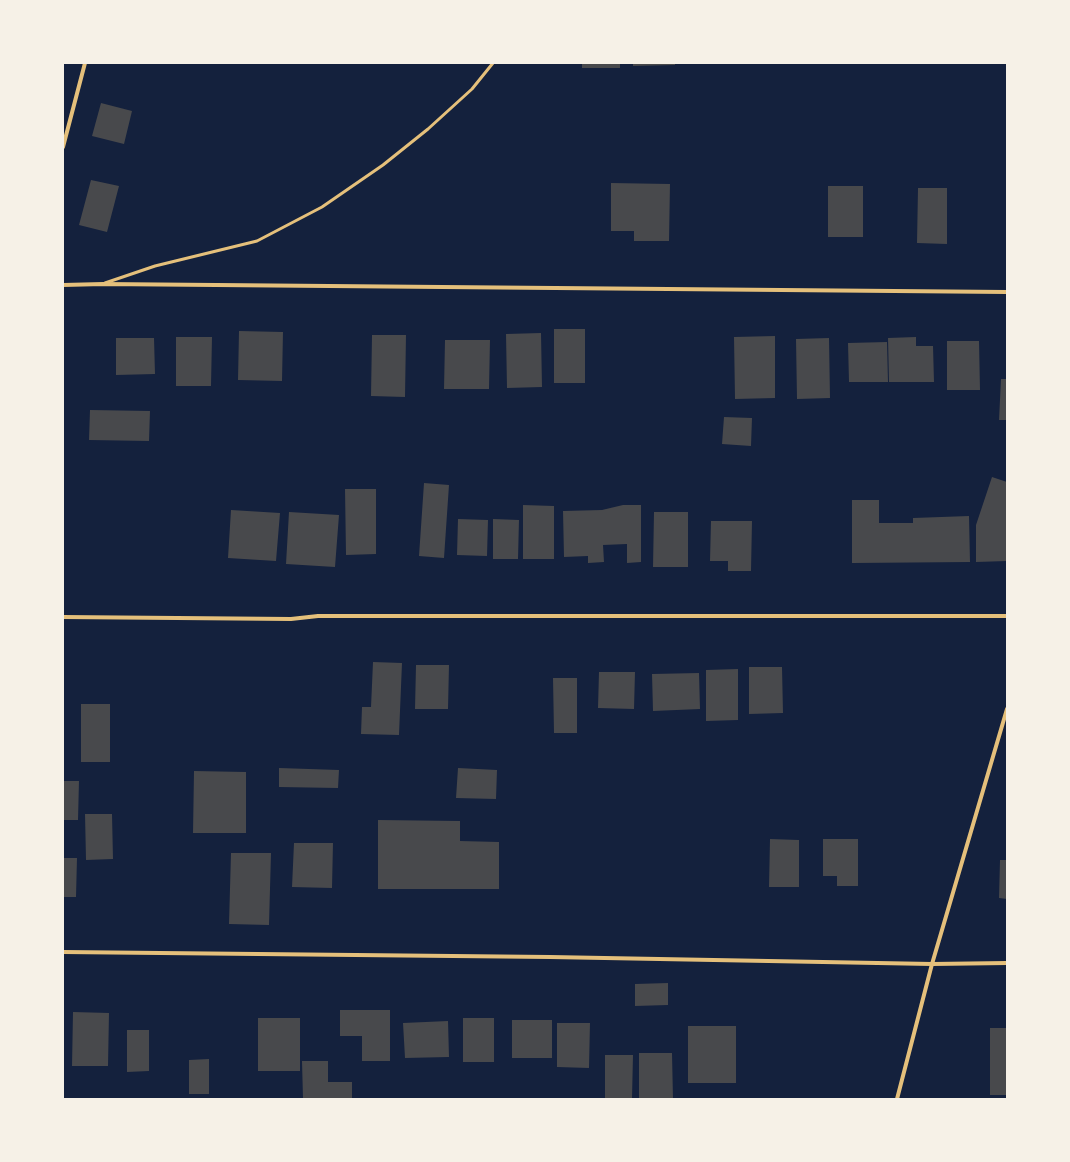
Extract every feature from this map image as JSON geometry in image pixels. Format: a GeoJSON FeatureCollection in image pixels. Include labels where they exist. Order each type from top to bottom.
{"type":"FeatureCollection","features":[{"type":"Feature","properties":{"kind":"street"},"geometry":{"type":"LineString","coordinates":[[63,147],[85,63]]}},
{"type":"Feature","properties":{"kind":"street"},"geometry":{"type":"LineString","coordinates":[[63,285],[103,284],[1007,292]]}},
{"type":"Feature","properties":{"kind":"street"},"geometry":{"type":"LineString","coordinates":[[63,617],[291,619],[318,616],[1007,616]]}},
{"type":"Feature","properties":{"kind":"street"},"geometry":{"type":"LineString","coordinates":[[897,1099],[932,964],[1007,709]]}},
{"type":"Feature","properties":{"kind":"street"},"geometry":{"type":"LineString","coordinates":[[63,952],[550,957],[932,964],[1007,963]]}},
{"type":"Feature","properties":{"kind":"lane"},"geometry":{"type":"LineString","coordinates":[[103,284],[155,266],[256,241],[322,207],[383,165],[428,129],[472,90],[493,63]]}},
{"type":"Feature","properties":{"kind":"building"},"geometry":{"type":"Polygon","coordinates":[[[582,63],[620,63],[620,68],[582,68],[582,63]]]}},
{"type":"Feature","properties":{"kind":"building"},"geometry":{"type":"Polygon","coordinates":[[[633,63],[675,63],[675,65],[633,66],[633,63]]]}},
{"type":"Feature","properties":{"kind":"building"},"geometry":{"type":"Polygon","coordinates":[[[101,103],[132,111],[124,144],[92,136],[101,103]]]}},
{"type":"Feature","properties":{"kind":"building"},"geometry":{"type":"Polygon","coordinates":[[[91,180],[119,186],[107,232],[79,225],[91,180]]]}},
{"type":"Feature","properties":{"kind":"building"},"geometry":{"type":"Polygon","coordinates":[[[611,183],[670,184],[669,241],[634,241],[634,231],[611,231],[611,183]]]}},
{"type":"Feature","properties":{"kind":"building"},"geometry":{"type":"Polygon","coordinates":[[[828,186],[863,186],[863,237],[828,237],[828,186]]]}},
{"type":"Feature","properties":{"kind":"building"},"geometry":{"type":"Polygon","coordinates":[[[918,188],[947,188],[947,244],[917,243],[918,188]]]}},
{"type":"Feature","properties":{"kind":"building"},"geometry":{"type":"Polygon","coordinates":[[[554,329],[585,329],[585,383],[554,383],[554,329]]]}},
{"type":"Feature","properties":{"kind":"building"},"geometry":{"type":"Polygon","coordinates":[[[239,331],[283,332],[282,381],[238,380],[239,331]]]}},
{"type":"Feature","properties":{"kind":"building"},"geometry":{"type":"Polygon","coordinates":[[[541,333],[542,387],[507,388],[506,334],[541,333]]]}},
{"type":"Feature","properties":{"kind":"building"},"geometry":{"type":"Polygon","coordinates":[[[372,335],[406,335],[405,397],[371,396],[372,335]]]}},
{"type":"Feature","properties":{"kind":"building"},"geometry":{"type":"Polygon","coordinates":[[[775,336],[775,398],[735,399],[734,337],[775,336]]]}},
{"type":"Feature","properties":{"kind":"building"},"geometry":{"type":"Polygon","coordinates":[[[176,337],[212,337],[211,386],[176,386],[176,337]]]}},
{"type":"Feature","properties":{"kind":"building"},"geometry":{"type":"Polygon","coordinates":[[[916,337],[916,346],[933,346],[934,382],[889,382],[888,338],[916,337]]]}},
{"type":"Feature","properties":{"kind":"building"},"geometry":{"type":"Polygon","coordinates":[[[116,338],[154,338],[155,374],[116,375],[116,338]]]}},
{"type":"Feature","properties":{"kind":"building"},"geometry":{"type":"Polygon","coordinates":[[[829,338],[830,398],[797,399],[796,339],[829,338]]]}},
{"type":"Feature","properties":{"kind":"building"},"geometry":{"type":"Polygon","coordinates":[[[445,340],[490,340],[489,389],[444,389],[445,340]]]}},
{"type":"Feature","properties":{"kind":"building"},"geometry":{"type":"Polygon","coordinates":[[[947,341],[979,341],[980,390],[947,390],[947,341]]]}},
{"type":"Feature","properties":{"kind":"building"},"geometry":{"type":"Polygon","coordinates":[[[887,342],[888,382],[849,382],[848,343],[887,342]]]}},
{"type":"Feature","properties":{"kind":"building"},"geometry":{"type":"Polygon","coordinates":[[[1001,379],[1007,379],[1007,420],[999,420],[1001,379]]]}},
{"type":"Feature","properties":{"kind":"building"},"geometry":{"type":"Polygon","coordinates":[[[90,410],[150,411],[149,441],[89,440],[90,410]]]}},
{"type":"Feature","properties":{"kind":"building"},"geometry":{"type":"Polygon","coordinates":[[[724,417],[752,418],[751,446],[722,444],[724,417]]]}},
{"type":"Feature","properties":{"kind":"building"},"geometry":{"type":"Polygon","coordinates":[[[992,477],[1007,482],[1007,561],[976,562],[976,525],[992,477]]]}},
{"type":"Feature","properties":{"kind":"building"},"geometry":{"type":"Polygon","coordinates":[[[424,483],[449,485],[444,558],[419,556],[424,483]]]}},
{"type":"Feature","properties":{"kind":"building"},"geometry":{"type":"Polygon","coordinates":[[[345,489],[376,489],[376,554],[346,555],[345,489]]]}},
{"type":"Feature","properties":{"kind":"building"},"geometry":{"type":"Polygon","coordinates":[[[852,500],[879,500],[879,523],[913,523],[913,518],[969,516],[970,562],[852,563],[852,500]]]}},
{"type":"Feature","properties":{"kind":"building"},"geometry":{"type":"Polygon","coordinates":[[[523,505],[554,506],[554,559],[523,559],[523,505]]]}},
{"type":"Feature","properties":{"kind":"building"},"geometry":{"type":"Polygon","coordinates":[[[623,505],[641,505],[641,562],[627,563],[627,544],[603,545],[604,562],[588,563],[588,556],[564,557],[563,511],[602,510],[623,505]]]}},
{"type":"Feature","properties":{"kind":"building"},"geometry":{"type":"Polygon","coordinates":[[[231,510],[280,513],[276,561],[228,558],[231,510]]]}},
{"type":"Feature","properties":{"kind":"building"},"geometry":{"type":"Polygon","coordinates":[[[289,512],[339,515],[335,567],[286,564],[289,512]]]}},
{"type":"Feature","properties":{"kind":"building"},"geometry":{"type":"Polygon","coordinates":[[[654,512],[688,512],[688,567],[653,567],[654,512]]]}},
{"type":"Feature","properties":{"kind":"building"},"geometry":{"type":"Polygon","coordinates":[[[458,519],[488,520],[487,556],[457,555],[458,519]]]}},
{"type":"Feature","properties":{"kind":"building"},"geometry":{"type":"Polygon","coordinates":[[[493,519],[519,520],[518,559],[493,559],[493,519]]]}},
{"type":"Feature","properties":{"kind":"building"},"geometry":{"type":"Polygon","coordinates":[[[711,521],[752,521],[751,571],[728,571],[728,561],[710,561],[711,521]]]}},
{"type":"Feature","properties":{"kind":"building"},"geometry":{"type":"Polygon","coordinates":[[[373,662],[402,663],[399,735],[361,734],[362,707],[371,707],[373,662]]]}},
{"type":"Feature","properties":{"kind":"building"},"geometry":{"type":"Polygon","coordinates":[[[416,665],[449,665],[448,709],[415,709],[416,665]]]}},
{"type":"Feature","properties":{"kind":"building"},"geometry":{"type":"Polygon","coordinates":[[[749,667],[782,667],[783,713],[749,714],[749,667]]]}},
{"type":"Feature","properties":{"kind":"building"},"geometry":{"type":"Polygon","coordinates":[[[738,669],[738,720],[706,721],[706,670],[738,669]]]}},
{"type":"Feature","properties":{"kind":"building"},"geometry":{"type":"Polygon","coordinates":[[[599,672],[635,672],[634,709],[598,708],[599,672]]]}},
{"type":"Feature","properties":{"kind":"building"},"geometry":{"type":"Polygon","coordinates":[[[699,673],[700,709],[653,711],[652,674],[699,673]]]}},
{"type":"Feature","properties":{"kind":"building"},"geometry":{"type":"Polygon","coordinates":[[[553,678],[577,678],[577,733],[554,733],[553,678]]]}},
{"type":"Feature","properties":{"kind":"building"},"geometry":{"type":"Polygon","coordinates":[[[81,704],[110,704],[110,762],[81,762],[81,704]]]}},
{"type":"Feature","properties":{"kind":"building"},"geometry":{"type":"Polygon","coordinates":[[[279,768],[339,770],[338,788],[279,787],[279,768]]]}},
{"type":"Feature","properties":{"kind":"building"},"geometry":{"type":"Polygon","coordinates":[[[458,768],[497,770],[496,799],[456,798],[458,768]]]}},
{"type":"Feature","properties":{"kind":"building"},"geometry":{"type":"Polygon","coordinates":[[[194,771],[246,772],[246,833],[193,833],[194,771]]]}},
{"type":"Feature","properties":{"kind":"building"},"geometry":{"type":"Polygon","coordinates":[[[63,781],[79,781],[78,820],[63,820],[63,781]]]}},
{"type":"Feature","properties":{"kind":"building"},"geometry":{"type":"Polygon","coordinates":[[[85,814],[112,814],[113,859],[86,860],[85,814]]]}},
{"type":"Feature","properties":{"kind":"building"},"geometry":{"type":"Polygon","coordinates":[[[378,820],[460,821],[460,841],[499,842],[499,889],[378,889],[378,820]]]}},
{"type":"Feature","properties":{"kind":"building"},"geometry":{"type":"Polygon","coordinates":[[[770,839],[799,840],[799,887],[769,887],[770,839]]]}},
{"type":"Feature","properties":{"kind":"building"},"geometry":{"type":"Polygon","coordinates":[[[823,839],[858,839],[858,886],[837,886],[837,876],[823,876],[823,839]]]}},
{"type":"Feature","properties":{"kind":"building"},"geometry":{"type":"Polygon","coordinates":[[[294,843],[333,843],[332,888],[292,887],[294,843]]]}},
{"type":"Feature","properties":{"kind":"building"},"geometry":{"type":"Polygon","coordinates":[[[231,853],[271,853],[269,925],[229,924],[231,853]]]}},
{"type":"Feature","properties":{"kind":"building"},"geometry":{"type":"Polygon","coordinates":[[[63,858],[77,858],[76,897],[63,897],[63,858]]]}},
{"type":"Feature","properties":{"kind":"building"},"geometry":{"type":"Polygon","coordinates":[[[1000,860],[1007,860],[1007,899],[999,898],[1000,860]]]}},
{"type":"Feature","properties":{"kind":"building"},"geometry":{"type":"Polygon","coordinates":[[[668,983],[668,1005],[635,1006],[635,984],[668,983]]]}},
{"type":"Feature","properties":{"kind":"building"},"geometry":{"type":"Polygon","coordinates":[[[340,1010],[390,1010],[390,1061],[362,1061],[362,1036],[340,1036],[340,1010]]]}},
{"type":"Feature","properties":{"kind":"building"},"geometry":{"type":"Polygon","coordinates":[[[73,1012],[109,1013],[108,1066],[72,1066],[73,1012]]]}},
{"type":"Feature","properties":{"kind":"building"},"geometry":{"type":"Polygon","coordinates":[[[258,1018],[300,1018],[300,1071],[258,1071],[258,1018]]]}},
{"type":"Feature","properties":{"kind":"building"},"geometry":{"type":"Polygon","coordinates":[[[463,1018],[494,1018],[494,1062],[463,1062],[463,1018]]]}},
{"type":"Feature","properties":{"kind":"building"},"geometry":{"type":"Polygon","coordinates":[[[512,1020],[552,1020],[552,1058],[512,1058],[512,1020]]]}},
{"type":"Feature","properties":{"kind":"building"},"geometry":{"type":"Polygon","coordinates":[[[448,1021],[449,1057],[405,1058],[403,1023],[448,1021]]]}},
{"type":"Feature","properties":{"kind":"building"},"geometry":{"type":"Polygon","coordinates":[[[557,1023],[590,1023],[589,1068],[557,1067],[557,1023]]]}},
{"type":"Feature","properties":{"kind":"building"},"geometry":{"type":"Polygon","coordinates":[[[688,1026],[736,1026],[736,1083],[688,1083],[688,1026]]]}},
{"type":"Feature","properties":{"kind":"building"},"geometry":{"type":"Polygon","coordinates":[[[990,1028],[1007,1028],[1007,1095],[990,1095],[990,1028]]]}},
{"type":"Feature","properties":{"kind":"building"},"geometry":{"type":"Polygon","coordinates":[[[127,1030],[149,1030],[149,1071],[127,1072],[127,1030]]]}},
{"type":"Feature","properties":{"kind":"building"},"geometry":{"type":"Polygon","coordinates":[[[639,1053],[672,1053],[673,1099],[639,1099],[639,1053]]]}},
{"type":"Feature","properties":{"kind":"building"},"geometry":{"type":"Polygon","coordinates":[[[605,1055],[633,1055],[632,1099],[605,1099],[605,1055]]]}},
{"type":"Feature","properties":{"kind":"building"},"geometry":{"type":"Polygon","coordinates":[[[209,1059],[209,1094],[189,1094],[189,1060],[209,1059]]]}},
{"type":"Feature","properties":{"kind":"building"},"geometry":{"type":"Polygon","coordinates":[[[302,1061],[328,1061],[328,1082],[352,1082],[352,1099],[303,1099],[302,1061]]]}}]}
